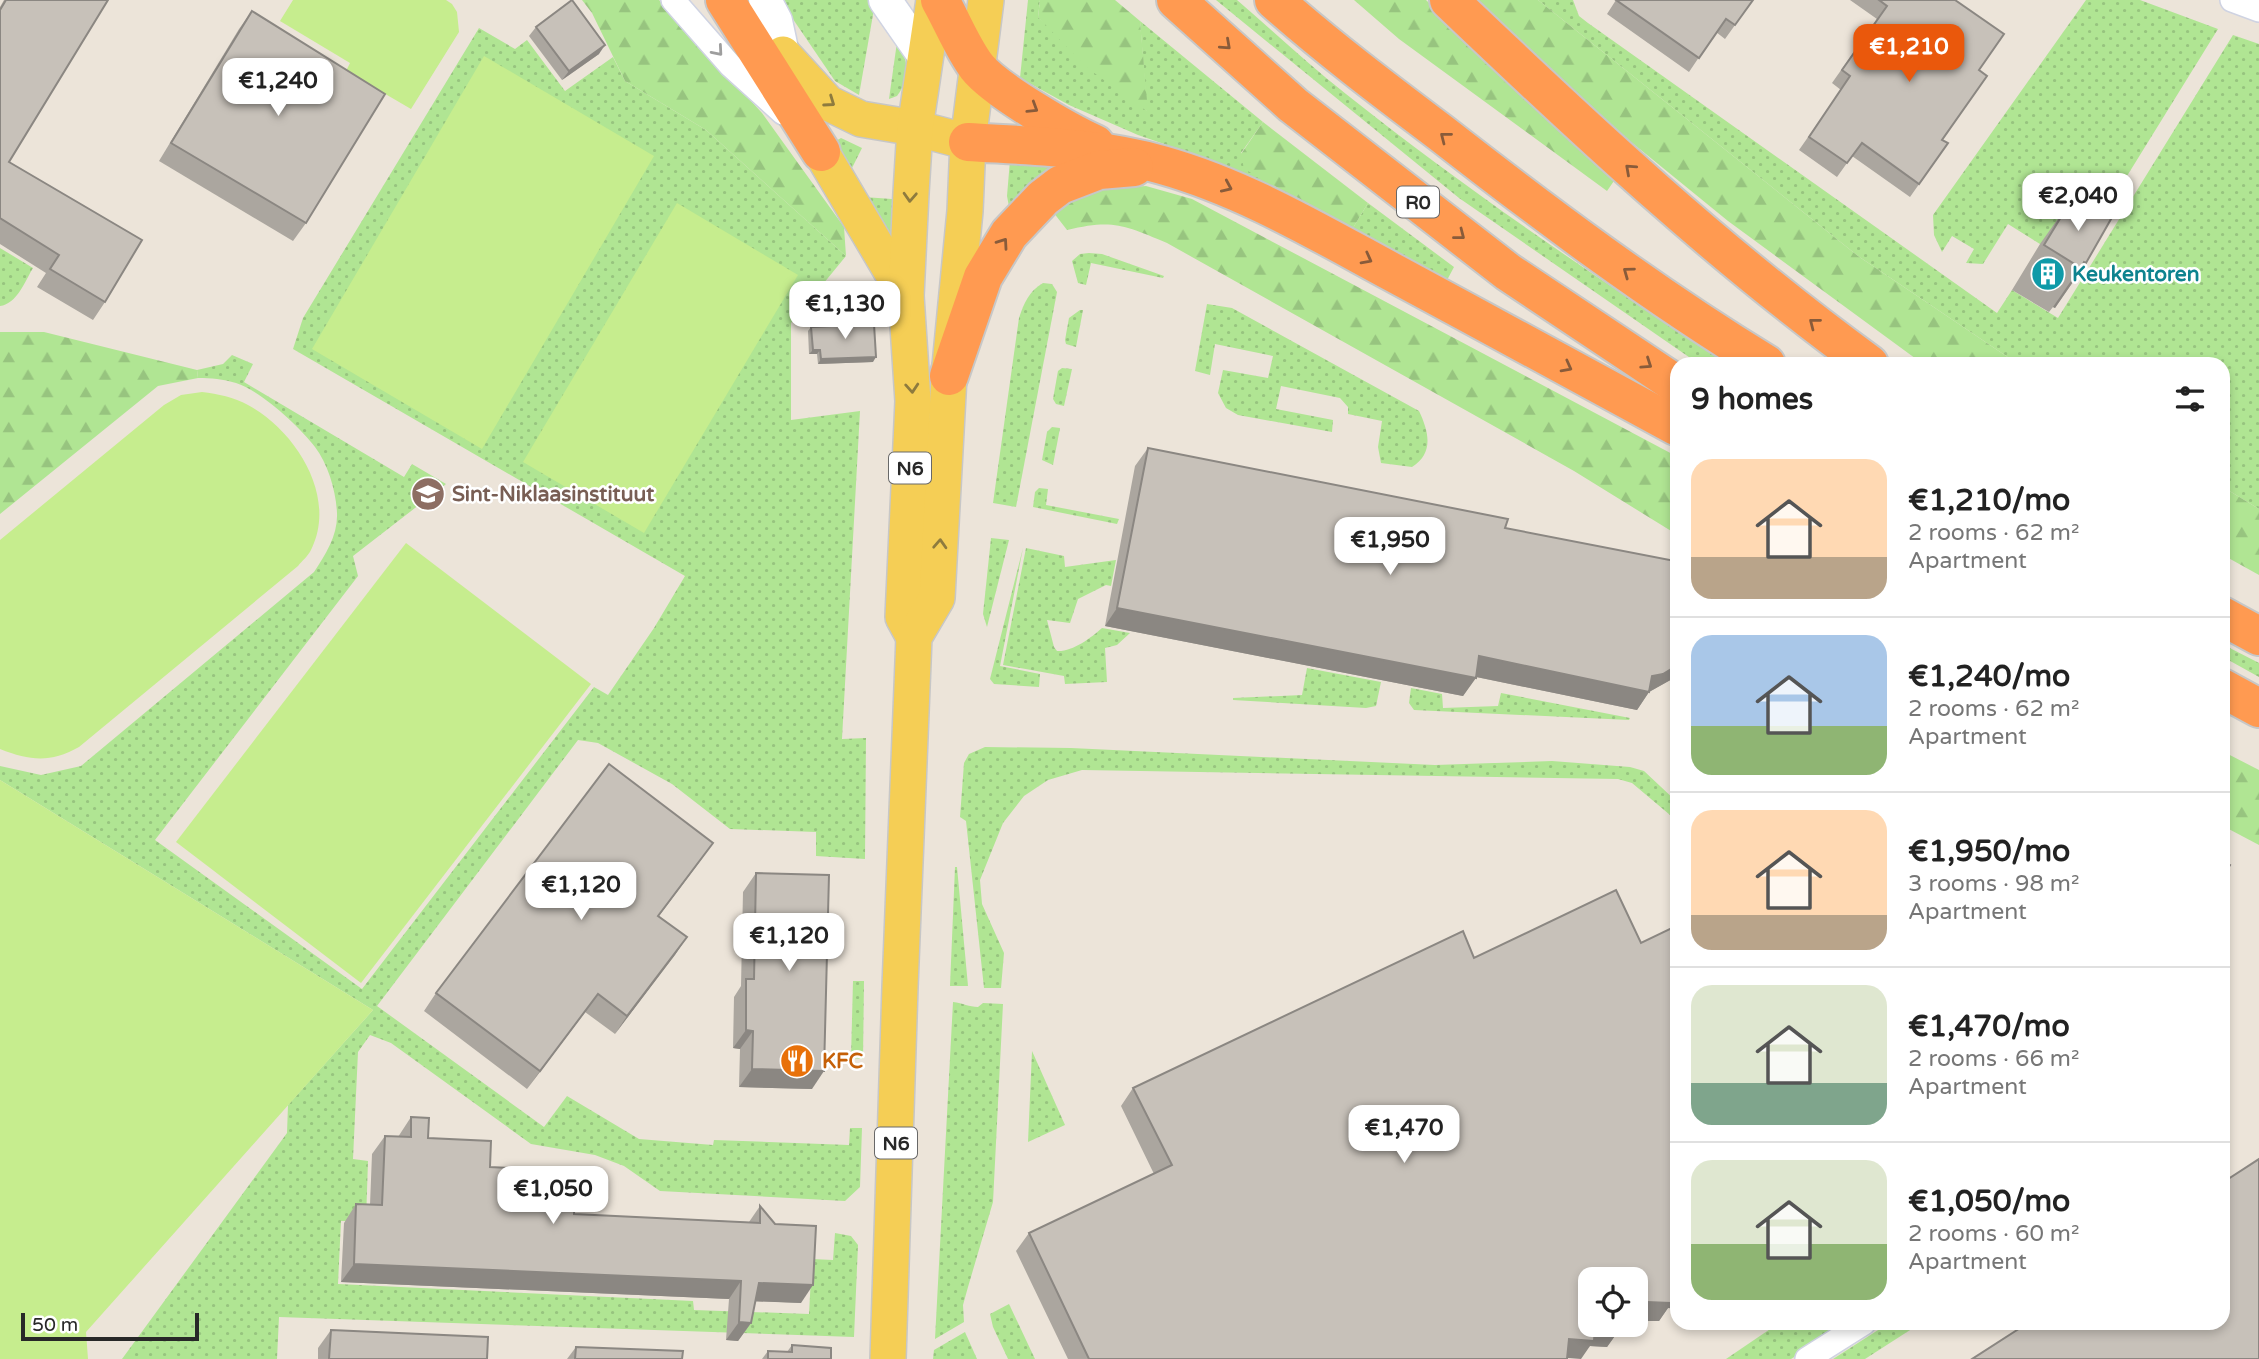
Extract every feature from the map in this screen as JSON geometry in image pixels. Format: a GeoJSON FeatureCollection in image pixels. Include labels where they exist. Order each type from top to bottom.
{"type":"FeatureCollection","features":[{"type":"Feature","properties":{"kind":"highway"},"geometry":{"type":"LineString","coordinates":[[726,0],[821,152]]}},
{"type":"Feature","properties":{"kind":"highway"},"geometry":{"type":"LineString","coordinates":[[726,0],[783,54]]}},
{"type":"Feature","properties":{"kind":"highway"},"geometry":{"type":"LineString","coordinates":[[940,0],[978,68],[1010,94],[1079,137],[1120,155]]}},
{"type":"Feature","properties":{"kind":"highway","name":"R0"},"geometry":{"type":"LineString","coordinates":[[1175,0],[1293,105],[1508,272],[1670,380]]}},
{"type":"Feature","properties":{"kind":"highway"},"geometry":{"type":"LineString","coordinates":[[1274,0],[1309,31],[1514,190],[1694,320],[1755,357]]}},
{"type":"Feature","properties":{"kind":"highway"},"geometry":{"type":"LineString","coordinates":[[1449,0],[1680,215],[1859,357]]}},
{"type":"Feature","properties":{"kind":"highway"},"geometry":{"type":"LineString","coordinates":[[970,131],[1120,155],[1163,165],[1222,185],[1307,226],[1670,423]]}},
{"type":"Feature","properties":{"kind":"highway"},"geometry":{"type":"LineString","coordinates":[[949,376],[983,277],[1001,244],[1029,212],[1060,185],[1099,170],[1163,165]]}},
{"type":"Feature","properties":{"kind":"highway"},"geometry":{"type":"LineString","coordinates":[[2230,614],[2244,628]]}},
{"type":"Feature","properties":{"kind":"highway"},"geometry":{"type":"LineString","coordinates":[[2230,692],[2259,708]]}},
{"type":"Feature","properties":{"kind":"main road","name":"N6"},"geometry":{"type":"LineString","coordinates":[[914,637],[903,617],[913,401],[906,296],[915,128],[934,0]]}},
{"type":"Feature","properties":{"kind":"main road","name":"N6"},"geometry":{"type":"LineString","coordinates":[[888,1359],[914,637],[937,597],[949,376],[970,131],[986,0]]}},
{"type":"Feature","properties":{"kind":"main road"},"geometry":{"type":"LineString","coordinates":[[783,54],[828,103],[861,119],[915,128],[970,131]]}},
{"type":"Feature","properties":{"kind":"main road"},"geometry":{"type":"LineString","coordinates":[[924,56],[970,131]]}},
{"type":"Feature","properties":{"kind":"main road"},"geometry":{"type":"LineString","coordinates":[[821,152],[906,296]]}},
{"type":"Feature","properties":{"kind":"street"},"geometry":{"type":"LineString","coordinates":[[673,0],[730,65],[821,152]]}},
{"type":"Feature","properties":{"kind":"street"},"geometry":{"type":"LineString","coordinates":[[765,0],[776,21],[783,54]]}},
{"type":"Feature","properties":{"kind":"street"},"geometry":{"type":"LineString","coordinates":[[885,0],[924,56]]}},
{"type":"Feature","properties":{"kind":"street"},"geometry":{"type":"LineString","coordinates":[[2232,0],[2259,10]]}},
{"type":"Feature","properties":{"kind":"street"},"geometry":{"type":"LineString","coordinates":[[1807,1359],[1853,1330]]}},
{"type":"Feature","properties":{"kind":"green space"},"geometry":{"type":"Polygon","coordinates":[[[293,0],[446,0],[457,12],[459,32],[411,109],[346,71],[350,63],[280,21],[293,0]]]}},
{"type":"Feature","properties":{"kind":"green space"},"geometry":{"type":"Polygon","coordinates":[[[582,0],[659,0],[762,113],[844,227],[846,256],[706,130],[625,81],[592,13],[582,0]]]}},
{"type":"Feature","properties":{"kind":"green space"},"geometry":{"type":"Polygon","coordinates":[[[780,0],[868,0],[874,9],[859,95],[835,81],[780,0]]]}},
{"type":"Feature","properties":{"kind":"green space"},"geometry":{"type":"Polygon","coordinates":[[[1028,0],[1040,0],[1038,17],[1147,111],[1140,21],[1263,122],[1241,153],[1353,228],[1368,203],[1454,267],[1445,284],[1216,162],[1138,135],[1069,105],[1020,78],[1028,0]]]}},
{"type":"Feature","properties":{"kind":"green space"},"geometry":{"type":"Polygon","coordinates":[[[1040,0],[1115,0],[1140,21],[1148,112],[1086,67],[1038,17],[1040,0]]]}},
{"type":"Feature","properties":{"kind":"green space"},"geometry":{"type":"Polygon","coordinates":[[[1216,0],[1237,0],[1332,83],[1486,200],[1718,357],[1689,357],[1459,198],[1216,0]]]}},
{"type":"Feature","properties":{"kind":"green space"},"geometry":{"type":"Polygon","coordinates":[[[1354,0],[1426,0],[1553,125],[1616,178],[1607,191],[1399,39],[1354,0]]]}},
{"type":"Feature","properties":{"kind":"green space"},"geometry":{"type":"Polygon","coordinates":[[[1477,0],[1538,0],[1858,256],[2008,357],[1913,357],[1728,221],[1609,124],[1477,0]]]}},
{"type":"Feature","properties":{"kind":"green space"},"geometry":{"type":"Polygon","coordinates":[[[1538,0],[1573,0],[1579,16],[1588,23],[1997,313],[2012,290],[2058,318],[2233,35],[2259,44],[2259,509],[2230,491],[2230,357],[2008,357],[1858,256],[1538,0]]]}},
{"type":"Feature","properties":{"kind":"green space"},"geometry":{"type":"Polygon","coordinates":[[[2086,0],[2140,0],[2218,29],[2075,260],[2059,256],[2008,224],[1983,264],[1966,263],[1974,249],[1952,236],[1942,252],[1934,235],[1933,215],[2086,0]]]}},
{"type":"Feature","properties":{"kind":"green space"},"geometry":{"type":"Polygon","coordinates":[[[479,28],[515,49],[527,40],[565,91],[613,57],[625,81],[706,130],[846,256],[791,323],[791,420],[860,411],[842,739],[866,738],[865,859],[816,856],[816,832],[730,829],[672,784],[598,743],[578,740],[377,1006],[544,1127],[567,1096],[639,1139],[713,1145],[714,1140],[849,1145],[850,1128],[862,1128],[860,1187],[845,1201],[660,1191],[624,1166],[595,1155],[531,1144],[391,1043],[370,1035],[358,1052],[353,1159],[368,1161],[366,1221],[341,1221],[338,1284],[693,1301],[694,1310],[809,1314],[812,1259],[833,1260],[835,1233],[851,1236],[858,1245],[854,1337],[279,1317],[277,1359],[122,1359],[287,1133],[288,1105],[373,1010],[0,780],[0,766],[41,775],[81,766],[314,572],[330,544],[337,521],[335,496],[327,470],[315,447],[290,420],[257,393],[231,382],[198,378],[197,370],[223,364],[232,355],[253,364],[244,382],[404,477],[412,464],[446,484],[353,556],[358,576],[155,840],[362,989],[594,687],[608,695],[654,628],[685,576],[293,349],[303,318],[479,28]]]}},
{"type":"Feature","properties":{"kind":"green space"},"geometry":{"type":"Polygon","coordinates":[[[897,42],[906,62],[906,76],[897,96],[889,99],[897,42]]]}},
{"type":"Feature","properties":{"kind":"green space"},"geometry":{"type":"Polygon","coordinates":[[[484,56],[654,156],[482,449],[312,349],[484,56]]]}},
{"type":"Feature","properties":{"kind":"green space"},"geometry":{"type":"Polygon","coordinates":[[[1263,122],[1368,203],[1353,228],[1244,169],[1241,154],[1263,122]]]}},
{"type":"Feature","properties":{"kind":"green space"},"geometry":{"type":"Polygon","coordinates":[[[841,138],[862,148],[849,174],[834,142],[841,138]]]}},
{"type":"Feature","properties":{"kind":"green space"},"geometry":{"type":"Polygon","coordinates":[[[1010,160],[1071,164],[1011,217],[1007,196],[1010,160]]]}},
{"type":"Feature","properties":{"kind":"green space"},"geometry":{"type":"Polygon","coordinates":[[[1146,186],[1192,199],[1670,453],[1670,530],[1574,471],[1167,243],[1118,226],[1096,225],[1067,230],[1050,208],[1100,189],[1146,186]]]}},
{"type":"Feature","properties":{"kind":"green space"},"geometry":{"type":"Polygon","coordinates":[[[864,197],[892,199],[891,242],[864,197]]]}},
{"type":"Feature","properties":{"kind":"green space"},"geometry":{"type":"Polygon","coordinates":[[[677,203],[798,275],[644,533],[523,462],[677,203]]]}},
{"type":"Feature","properties":{"kind":"green space"},"geometry":{"type":"Polygon","coordinates":[[[0,248],[33,268],[16,297],[0,306],[0,248]]]}},
{"type":"Feature","properties":{"kind":"green space"},"geometry":{"type":"Polygon","coordinates":[[[1080,254],[1102,254],[1164,276],[1163,278],[1091,263],[1086,285],[1078,283],[1072,261],[1080,254]]]}},
{"type":"Feature","properties":{"kind":"green space"},"geometry":{"type":"Polygon","coordinates":[[[1043,283],[1052,284],[1057,292],[1016,507],[993,503],[1019,318],[1028,298],[1043,283]]]}},
{"type":"Feature","properties":{"kind":"green space"},"geometry":{"type":"Polygon","coordinates":[[[1207,304],[1232,308],[1419,411],[1428,442],[1424,455],[1412,467],[1381,463],[1378,447],[1382,421],[1348,414],[1348,407],[1340,398],[1281,386],[1276,409],[1333,420],[1332,432],[1238,415],[1226,408],[1218,393],[1223,370],[1268,378],[1273,356],[1215,344],[1210,375],[1195,371],[1207,304]]]}},
{"type":"Feature","properties":{"kind":"green space"},"geometry":{"type":"Polygon","coordinates":[[[1083,310],[1076,347],[1066,344],[1065,340],[1069,318],[1083,310]]]}},
{"type":"Feature","properties":{"kind":"green space"},"geometry":{"type":"Polygon","coordinates":[[[0,332],[44,332],[197,370],[198,378],[158,386],[0,514],[0,332]]]}},
{"type":"Feature","properties":{"kind":"green space"},"geometry":{"type":"Polygon","coordinates":[[[1062,368],[1072,369],[1064,406],[1056,404],[1053,399],[1058,371],[1062,368]]]}},
{"type":"Feature","properties":{"kind":"green space"},"geometry":{"type":"Polygon","coordinates":[[[202,392],[226,396],[248,405],[265,416],[296,448],[315,487],[319,508],[318,529],[311,550],[298,566],[79,747],[49,758],[31,758],[0,749],[0,540],[164,405],[181,395],[202,392]]]}},
{"type":"Feature","properties":{"kind":"green space"},"geometry":{"type":"Polygon","coordinates":[[[1052,427],[1060,428],[1053,465],[1042,460],[1047,432],[1052,427]]]}},
{"type":"Feature","properties":{"kind":"green space"},"geometry":{"type":"Polygon","coordinates":[[[1039,488],[1048,489],[1046,505],[1119,519],[1117,524],[1033,507],[1035,492],[1039,488]]]}},
{"type":"Feature","properties":{"kind":"green space"},"geometry":{"type":"Polygon","coordinates":[[[2230,491],[2259,509],[2259,575],[2230,559],[2230,491]]]}},
{"type":"Feature","properties":{"kind":"green space"},"geometry":{"type":"Polygon","coordinates":[[[991,538],[1009,540],[987,627],[983,614],[991,538]]]}},
{"type":"Feature","properties":{"kind":"green space"},"geometry":{"type":"Polygon","coordinates":[[[406,543],[591,684],[361,983],[176,842],[406,543]]]}},
{"type":"Feature","properties":{"kind":"green space"},"geometry":{"type":"Polygon","coordinates":[[[1023,548],[1000,666],[1040,674],[1039,687],[994,684],[990,679],[1023,548]]]}},
{"type":"Feature","properties":{"kind":"green space"},"geometry":{"type":"Polygon","coordinates":[[[1026,548],[1064,556],[1065,567],[1116,560],[1111,586],[1106,585],[1078,599],[1070,623],[1047,620],[1057,651],[1075,647],[1102,628],[1130,633],[1117,645],[1105,648],[1107,682],[1065,684],[1064,676],[1003,665],[1026,548]]]}},
{"type":"Feature","properties":{"kind":"green space"},"geometry":{"type":"Polygon","coordinates":[[[2230,648],[2259,663],[2259,677],[2230,661],[2230,648]]]}},
{"type":"Feature","properties":{"kind":"green space"},"geometry":{"type":"Polygon","coordinates":[[[1307,668],[1381,682],[1376,706],[1366,708],[1233,700],[1302,695],[1307,668]]]}},
{"type":"Feature","properties":{"kind":"green space"},"geometry":{"type":"Polygon","coordinates":[[[1411,688],[1442,694],[1443,708],[1498,706],[1501,693],[1630,718],[1414,710],[1409,703],[1411,688]]]}},
{"type":"Feature","properties":{"kind":"green space"},"geometry":{"type":"Polygon","coordinates":[[[985,747],[1071,748],[1435,765],[1552,761],[1630,767],[1644,771],[1670,795],[1670,815],[1632,783],[1618,779],[1082,770],[1048,780],[1024,796],[1003,823],[980,880],[982,904],[1004,953],[1001,988],[984,988],[966,821],[960,817],[964,763],[969,754],[985,747]]]}},
{"type":"Feature","properties":{"kind":"green space"},"geometry":{"type":"Polygon","coordinates":[[[2230,755],[2259,770],[2259,845],[2230,830],[2230,755]]]}},
{"type":"Feature","properties":{"kind":"green space"},"geometry":{"type":"Polygon","coordinates":[[[0,780],[373,1010],[86,1332],[88,1359],[0,1359],[0,780]]]}},
{"type":"Feature","properties":{"kind":"green space"},"geometry":{"type":"Polygon","coordinates":[[[957,867],[968,986],[950,986],[957,867]]]}},
{"type":"Feature","properties":{"kind":"green space"},"geometry":{"type":"Polygon","coordinates":[[[853,981],[864,981],[863,1059],[851,1058],[853,981]]]}},
{"type":"Feature","properties":{"kind":"green space"},"geometry":{"type":"Polygon","coordinates":[[[953,1002],[978,1007],[983,1003],[1003,1004],[993,1202],[963,1305],[964,1322],[935,1339],[953,1002]]]}},
{"type":"Feature","properties":{"kind":"green space"},"geometry":{"type":"Polygon","coordinates":[[[1032,1051],[1065,1125],[1028,1142],[1032,1051]]]}},
{"type":"Feature","properties":{"kind":"green space"},"geometry":{"type":"Polygon","coordinates":[[[1009,1304],[1035,1359],[1008,1359],[990,1314],[1009,1304]]]}},
{"type":"Feature","properties":{"kind":"green space"},"geometry":{"type":"Polygon","coordinates":[[[1769,1330],[1837,1330],[1791,1359],[1726,1359],[1769,1330]]]}},
{"type":"Feature","properties":{"kind":"green space"},"geometry":{"type":"Polygon","coordinates":[[[1878,1330],[1910,1330],[1865,1359],[1833,1359],[1878,1330]]]}},
{"type":"Feature","properties":{"kind":"green space"},"geometry":{"type":"Polygon","coordinates":[[[965,1332],[977,1359],[933,1359],[934,1350],[965,1332]]]}},
{"type":"Feature","properties":{"kind":"building"},"geometry":{"type":"Polygon","coordinates":[[[6,0],[108,0],[9,162],[142,240],[105,302],[50,269],[59,255],[0,218],[0,10],[6,0]]]}},
{"type":"Feature","properties":{"kind":"building"},"geometry":{"type":"Polygon","coordinates":[[[572,0],[605,45],[569,71],[536,27],[572,0]]]}},
{"type":"Feature","properties":{"kind":"building"},"geometry":{"type":"Polygon","coordinates":[[[1616,0],[1753,0],[1735,25],[1726,19],[1699,58],[1616,0]]]}},
{"type":"Feature","properties":{"kind":"building"},"geometry":{"type":"Polygon","coordinates":[[[1879,0],[1955,0],[2004,34],[1979,70],[1987,76],[1942,140],[1948,143],[1919,184],[1862,143],[1847,163],[1809,137],[1850,76],[1842,70],[1887,6],[1879,0]]]}},
{"type":"Feature","properties":{"kind":"building"},"geometry":{"type":"Polygon","coordinates":[[[252,11],[385,94],[306,223],[171,143],[252,11]]]}},
{"type":"Feature","properties":{"kind":"building"},"geometry":{"type":"Polygon","coordinates":[[[2072,199],[2090,211],[2092,208],[2111,219],[2081,268],[2044,245],[2072,199]]]}},
{"type":"Feature","properties":{"kind":"building"},"geometry":{"type":"Polygon","coordinates":[[[874,324],[876,357],[821,359],[820,350],[813,350],[811,327],[874,324]]]}},
{"type":"Feature","properties":{"kind":"building"},"geometry":{"type":"Polygon","coordinates":[[[1148,448],[1508,519],[1505,528],[1670,560],[1670,670],[1652,676],[1649,692],[1479,656],[1476,678],[1117,608],[1148,448]]]}},
{"type":"Feature","properties":{"kind":"building"},"geometry":{"type":"Polygon","coordinates":[[[609,764],[713,843],[658,916],[687,937],[627,1016],[598,994],[540,1071],[436,993],[609,764]]]}},
{"type":"Feature","properties":{"kind":"building"},"geometry":{"type":"Polygon","coordinates":[[[756,873],[829,875],[824,1071],[752,1069],[753,1031],[746,1030],[746,979],[754,979],[756,873]]]}},
{"type":"Feature","properties":{"kind":"building"},"geometry":{"type":"Polygon","coordinates":[[[1616,890],[1641,943],[1670,929],[1670,1303],[1648,1302],[1648,1267],[1578,1267],[1578,1337],[1594,1337],[1594,1341],[1569,1339],[1567,1359],[1089,1359],[1029,1233],[1172,1165],[1133,1088],[1463,931],[1474,958],[1616,890]]]}},
{"type":"Feature","properties":{"kind":"building"},"geometry":{"type":"Polygon","coordinates":[[[411,1117],[429,1118],[428,1138],[491,1141],[490,1167],[576,1171],[574,1214],[760,1223],[760,1206],[775,1224],[816,1226],[813,1285],[759,1283],[751,1323],[739,1322],[741,1281],[354,1264],[356,1204],[382,1205],[385,1136],[411,1137],[411,1117]]]}},
{"type":"Feature","properties":{"kind":"building"},"geometry":{"type":"Polygon","coordinates":[[[2259,1159],[2259,1359],[1972,1359],[2017,1330],[2230,1330],[2230,1178],[2259,1159]]]}},
{"type":"Feature","properties":{"kind":"building"},"geometry":{"type":"Polygon","coordinates":[[[331,1330],[488,1337],[487,1359],[329,1359],[331,1330]]]}},
{"type":"Feature","properties":{"kind":"building"},"geometry":{"type":"Polygon","coordinates":[[[792,1345],[831,1348],[831,1359],[768,1359],[768,1351],[792,1352],[792,1345]]]}},
{"type":"Feature","properties":{"kind":"building"},"geometry":{"type":"Polygon","coordinates":[[[576,1347],[683,1351],[682,1359],[575,1359],[576,1347]]]}},
{"type":"Feature","properties":{"kind":"place","name":"Keukentoren"},"geometry":{"type":"Point","coordinates":[2048,274]}},
{"type":"Feature","properties":{"kind":"place","name":"Sint-Niklaasinstituut"},"geometry":{"type":"Point","coordinates":[428,494]}},
{"type":"Feature","properties":{"kind":"place","name":"KFC"},"geometry":{"type":"Point","coordinates":[797,1061]}}]}
